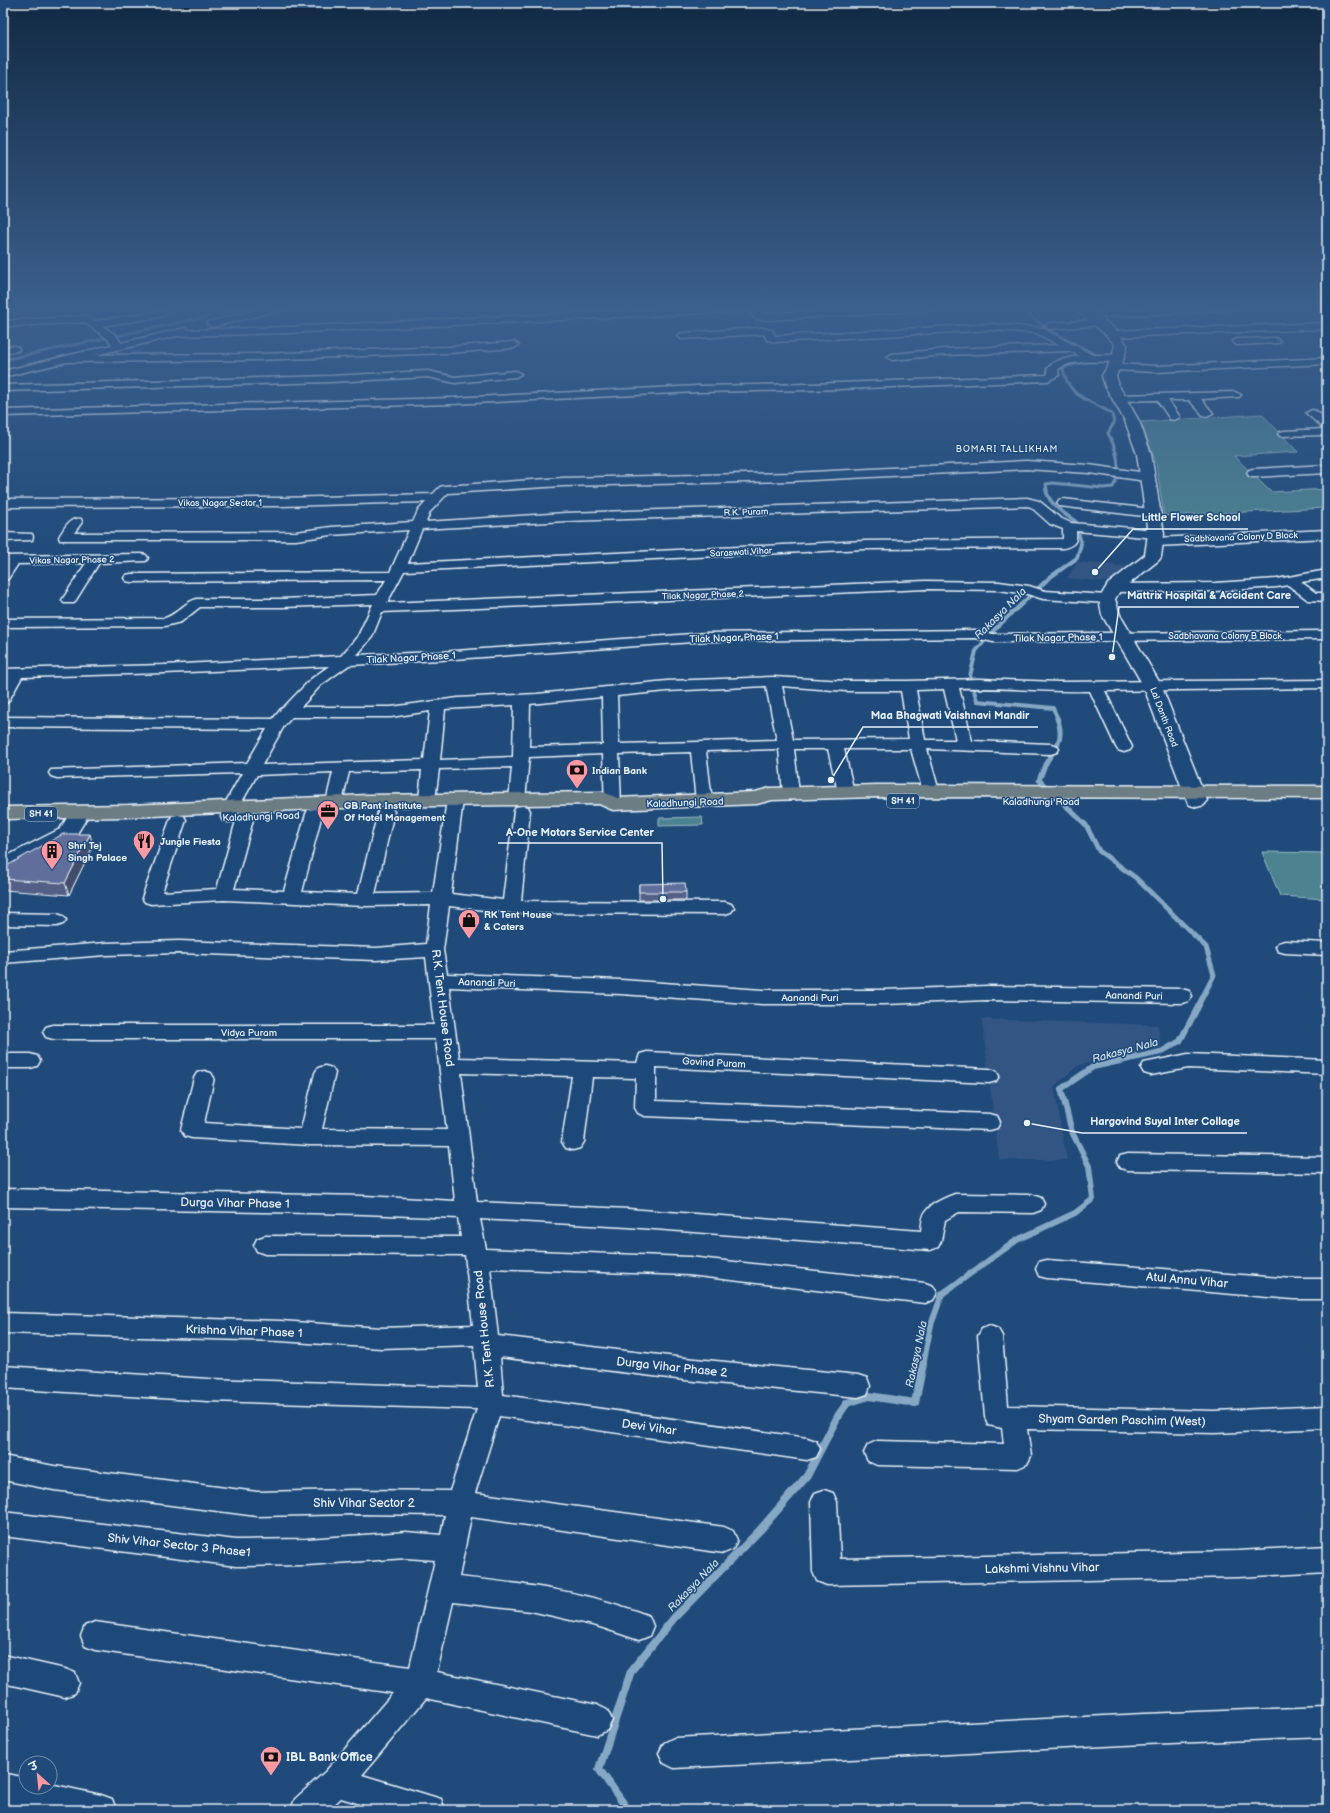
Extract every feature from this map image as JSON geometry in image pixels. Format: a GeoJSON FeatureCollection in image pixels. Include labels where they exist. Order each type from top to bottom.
{"type":"FeatureCollection","features":[{"type":"Feature","properties":{"kind":"main road","name":"Kaladhungi Road"},"geometry":{"type":"LineString","coordinates":[[757,798],[770,803],[931,791],[1047,796]]}},
{"type":"Feature","properties":{"kind":"main road","name":"Kaladhungi Road"},"geometry":{"type":"LineString","coordinates":[[3,822],[235,813],[314,814],[386,812],[455,806],[520,805],[604,810],[612,804],[757,798],[770,794],[791,793],[846,792],[878,796],[1195,796],[1327,792]]}},
{"type":"Feature","properties":{"kind":"main road","name":"Kaladhungi Road"},"geometry":{"type":"LineString","coordinates":[[1195,796],[1327,800]]}},
{"type":"Feature","properties":{"kind":"main road","name":"Kaladhungi Road"},"geometry":{"type":"LineString","coordinates":[[3,813],[77,818],[178,820],[334,802],[427,800],[455,806]]}},
{"type":"Feature","properties":{"kind":"street"},"geometry":{"type":"LineString","coordinates":[[3,413],[451,401],[664,391]]}},
{"type":"Feature","properties":{"kind":"street"},"geometry":{"type":"LineString","coordinates":[[1110,594],[1153,557],[1156,538],[1146,477],[1144,454],[1132,421],[1115,391]]}},
{"type":"Feature","properties":{"kind":"street"},"geometry":{"type":"LineString","coordinates":[[1119,398],[1235,395]]}},
{"type":"Feature","properties":{"kind":"street"},"geometry":{"type":"LineString","coordinates":[[1192,396],[1207,413]]}},
{"type":"Feature","properties":{"kind":"street"},"geometry":{"type":"LineString","coordinates":[[1160,397],[1174,417]]}},
{"type":"Feature","properties":{"kind":"street"},"geometry":{"type":"LineString","coordinates":[[1312,413],[1327,426]]}},
{"type":"Feature","properties":{"kind":"street"},"geometry":{"type":"LineString","coordinates":[[1284,434],[1327,432]]}},
{"type":"Feature","properties":{"kind":"street"},"geometry":{"type":"LineString","coordinates":[[224,894],[235,813],[251,769],[282,718],[316,682],[345,661],[365,637],[397,572],[416,526],[424,511],[444,490],[562,482],[792,477],[1026,466],[1089,469],[1146,477]]}},
{"type":"Feature","properties":{"kind":"street"},"geometry":{"type":"LineString","coordinates":[[1253,473],[1327,469]]}},
{"type":"Feature","properties":{"kind":"street","name":"Vikas Nagar Sector 1"},"geometry":{"type":"LineString","coordinates":[[3,504],[281,502],[438,498]]}},
{"type":"Feature","properties":{"kind":"street","name":"R.K. Puram"},"geometry":{"type":"LineString","coordinates":[[76,522],[65,537],[296,536],[320,532],[566,517],[666,515],[1027,502],[1035,504],[1055,521],[1069,527]]}},
{"type":"Feature","properties":{"kind":"street"},"geometry":{"type":"LineString","coordinates":[[1063,503],[1152,513]]}},
{"type":"Feature","properties":{"kind":"street"},"geometry":{"type":"LineString","coordinates":[[1069,527],[1156,538]]}},
{"type":"Feature","properties":{"kind":"street","name":"Saraswati Vihar"},"geometry":{"type":"LineString","coordinates":[[397,572],[865,545],[1064,544],[1070,541],[1069,527]]}},
{"type":"Feature","properties":{"kind":"street","name":"Sadbhavana Colony D Block"},"geometry":{"type":"LineString","coordinates":[[1156,538],[1217,538],[1327,534]]}},
{"type":"Feature","properties":{"kind":"street"},"geometry":{"type":"LineString","coordinates":[[3,537],[27,537]]}},
{"type":"Feature","properties":{"kind":"street","name":"Vikas Nagar Phase 2"},"geometry":{"type":"LineString","coordinates":[[8,560],[94,560],[141,558]]}},
{"type":"Feature","properties":{"kind":"street"},"geometry":{"type":"LineString","coordinates":[[3,576],[8,560]]}},
{"type":"Feature","properties":{"kind":"street"},"geometry":{"type":"LineString","coordinates":[[69,600],[94,560]]}},
{"type":"Feature","properties":{"kind":"street"},"geometry":{"type":"LineString","coordinates":[[131,578],[397,572]]}},
{"type":"Feature","properties":{"kind":"street","name":"Tilak Nagar Phase 2"},"geometry":{"type":"LineString","coordinates":[[3,623],[165,622],[180,618],[197,603],[380,604],[926,585],[999,586],[1029,590],[1043,595],[1110,594],[1277,583],[1327,574]]}},
{"type":"Feature","properties":{"kind":"street"},"geometry":{"type":"LineString","coordinates":[[1290,580],[1313,597],[1327,596]]}},
{"type":"Feature","properties":{"kind":"street","name":"Lal Danth Road"},"geometry":{"type":"LineString","coordinates":[[1110,594],[1111,615],[1152,685],[1195,796]]}},
{"type":"Feature","properties":{"kind":"street","name":"Tilak Nagar Phase 1"},"geometry":{"type":"LineString","coordinates":[[10,673],[164,669],[345,661],[440,656],[707,637],[975,634],[993,638],[1123,636]]}},
{"type":"Feature","properties":{"kind":"street","name":"Sadbhavana Colony B Block"},"geometry":{"type":"LineString","coordinates":[[1123,636],[1327,635]]}},
{"type":"Feature","properties":{"kind":"street"},"geometry":{"type":"LineString","coordinates":[[3,699],[10,673]]}},
{"type":"Feature","properties":{"kind":"street"},"geometry":{"type":"LineString","coordinates":[[3,722],[282,718],[391,712],[438,705],[522,700],[667,686],[773,681],[846,686],[908,686],[965,683],[1059,687],[1327,684]]}},
{"type":"Feature","properties":{"kind":"street"},"geometry":{"type":"LineString","coordinates":[[773,681],[786,745],[791,793]]}},
{"type":"Feature","properties":{"kind":"street"},"geometry":{"type":"LineString","coordinates":[[965,683],[965,745]]}},
{"type":"Feature","properties":{"kind":"street"},"geometry":{"type":"LineString","coordinates":[[908,686],[918,744],[931,791]]}},
{"type":"Feature","properties":{"kind":"street"},"geometry":{"type":"LineString","coordinates":[[1095,686],[1124,746]]}},
{"type":"Feature","properties":{"kind":"street"},"geometry":{"type":"LineString","coordinates":[[609,692],[612,804]]}},
{"type":"Feature","properties":{"kind":"street"},"geometry":{"type":"LineString","coordinates":[[511,907],[520,805],[522,700]]}},
{"type":"Feature","properties":{"kind":"street"},"geometry":{"type":"LineString","coordinates":[[427,800],[438,705]]}},
{"type":"Feature","properties":{"kind":"street"},"geometry":{"type":"LineString","coordinates":[[57,773],[430,765],[611,750],[698,747],[918,744],[1051,749]]}},
{"type":"Feature","properties":{"kind":"street"},"geometry":{"type":"LineString","coordinates":[[835,745],[846,792]]}},
{"type":"Feature","properties":{"kind":"street"},"geometry":{"type":"LineString","coordinates":[[698,747],[704,801]]}},
{"type":"Feature","properties":{"kind":"street"},"geometry":{"type":"LineString","coordinates":[[334,802],[342,767]]}},
{"type":"Feature","properties":{"kind":"street","name":"R.K. Tent House Road"},"geometry":{"type":"LineString","coordinates":[[306,1810],[337,1782],[420,1683],[443,1588],[469,1466],[478,1447],[491,1402],[486,1340],[475,1252],[467,1210],[446,1032],[434,950],[455,806]]}},
{"type":"Feature","properties":{"kind":"street"},"geometry":{"type":"LineString","coordinates":[[365,900],[386,812]]}},
{"type":"Feature","properties":{"kind":"street"},"geometry":{"type":"LineString","coordinates":[[292,896],[314,814]]}},
{"type":"Feature","properties":{"kind":"street"},"geometry":{"type":"LineString","coordinates":[[3,867],[68,833],[77,818]]}},
{"type":"Feature","properties":{"kind":"street"},"geometry":{"type":"LineString","coordinates":[[178,820],[151,898],[224,894],[365,900],[442,899],[511,907],[725,908]]}},
{"type":"Feature","properties":{"kind":"street"},"geometry":{"type":"LineString","coordinates":[[3,919],[57,920]]}},
{"type":"Feature","properties":{"kind":"street"},"geometry":{"type":"LineString","coordinates":[[3,957],[106,948],[172,947],[368,953],[434,950]]}},
{"type":"Feature","properties":{"kind":"street"},"geometry":{"type":"LineString","coordinates":[[1284,947],[1327,949]]}},
{"type":"Feature","properties":{"kind":"street","name":"Aanandi Puri"},"geometry":{"type":"LineString","coordinates":[[438,980],[621,987],[762,998],[884,998],[987,993],[1182,996]]}},
{"type":"Feature","properties":{"kind":"street","name":"Vidya Puram"},"geometry":{"type":"LineString","coordinates":[[52,1032],[446,1032]]}},
{"type":"Feature","properties":{"kind":"street","name":"Govind Puram"},"geometry":{"type":"LineString","coordinates":[[646,1071],[647,1059],[988,1076]]}},
{"type":"Feature","properties":{"kind":"street"},"geometry":{"type":"LineString","coordinates":[[3,1061],[30,1061]]}},
{"type":"Feature","properties":{"kind":"street"},"geometry":{"type":"LineString","coordinates":[[1151,1068],[1188,1061],[1327,1067]]}},
{"type":"Feature","properties":{"kind":"street"},"geometry":{"type":"LineString","coordinates":[[450,1065],[646,1071],[646,1108],[990,1122]]}},
{"type":"Feature","properties":{"kind":"street"},"geometry":{"type":"LineString","coordinates":[[573,1142],[583,1069]]}},
{"type":"Feature","properties":{"kind":"street"},"geometry":{"type":"LineString","coordinates":[[310,1137],[325,1073]]}},
{"type":"Feature","properties":{"kind":"street"},"geometry":{"type":"LineString","coordinates":[[204,1078],[192,1130],[310,1137],[458,1138]]}},
{"type":"Feature","properties":{"kind":"street"},"geometry":{"type":"LineString","coordinates":[[1128,1162],[1327,1165]]}},
{"type":"Feature","properties":{"kind":"street","name":"Durga Vihar Phase 1"},"geometry":{"type":"LineString","coordinates":[[3,1198],[364,1205],[628,1218],[930,1241],[935,1215],[955,1203],[1034,1204]]}},
{"type":"Feature","properties":{"kind":"street"},"geometry":{"type":"LineString","coordinates":[[265,1245],[475,1252],[689,1266],[924,1293]]}},
{"type":"Feature","properties":{"kind":"street","name":"Atul Annu Vihar"},"geometry":{"type":"LineString","coordinates":[[1047,1269],[1293,1289],[1327,1289]]}},
{"type":"Feature","properties":{"kind":"street","name":"Krishna Vihar Phase 1"},"geometry":{"type":"LineString","coordinates":[[3,1323],[280,1331],[381,1338],[486,1340]]}},
{"type":"Feature","properties":{"kind":"street","name":"Shyam Garden Paschim (West)"},"geometry":{"type":"LineString","coordinates":[[990,1336],[997,1417],[1214,1422],[1327,1417]]}},
{"type":"Feature","properties":{"kind":"street","name":"Durga Vihar Phase 2"},"geometry":{"type":"LineString","coordinates":[[486,1340],[685,1370],[858,1386]]}},
{"type":"Feature","properties":{"kind":"street","name":"Devi Vihar"},"geometry":{"type":"LineString","coordinates":[[3,1377],[208,1390],[491,1402],[807,1449]]}},
{"type":"Feature","properties":{"kind":"street"},"geometry":{"type":"LineString","coordinates":[[877,1453],[1018,1456],[1013,1417]]}},
{"type":"Feature","properties":{"kind":"street","name":"Shiv Vihar Sector 2"},"geometry":{"type":"LineString","coordinates":[[3,1468],[54,1478],[257,1504],[353,1502],[460,1503],[724,1540]]}},
{"type":"Feature","properties":{"kind":"street","name":"Lakshmi Vishnu Vihar"},"geometry":{"type":"LineString","coordinates":[[824,1502],[827,1572],[1239,1564],[1327,1559]]}},
{"type":"Feature","properties":{"kind":"street","name":"Shiv Vihar Sector 3 Phase1"},"geometry":{"type":"LineString","coordinates":[[3,1524],[236,1553],[306,1552],[406,1545],[451,1548]]}},
{"type":"Feature","properties":{"kind":"street"},"geometry":{"type":"LineString","coordinates":[[443,1588],[531,1598],[597,1612],[639,1626]]}},
{"type":"Feature","properties":{"kind":"street"},"geometry":{"type":"LineString","coordinates":[[96,1636],[420,1683],[597,1720]]}},
{"type":"Feature","properties":{"kind":"street"},"geometry":{"type":"LineString","coordinates":[[3,1669],[65,1683]]}},
{"type":"Feature","properties":{"kind":"street"},"geometry":{"type":"LineString","coordinates":[[674,1753],[1144,1729],[1327,1722]]}},
{"type":"Feature","properties":{"kind":"street"},"geometry":{"type":"LineString","coordinates":[[337,1782],[430,1810]]}},
{"type":"Feature","properties":{"kind":"street"},"geometry":{"type":"LineString","coordinates":[[3,1788],[101,1810]]}},
{"type":"Feature","properties":{"kind":"shaded area"},"geometry":{"type":"Polygon","coordinates":[[[1078,562],[1126,566],[1108,582],[1067,578],[1078,562]]]}},
{"type":"Feature","properties":{"kind":"shaded area"},"geometry":{"type":"Polygon","coordinates":[[[982,1019],[1158,1025],[1161,1046],[1133,1054],[1096,1060],[1076,1067],[1054,1087],[1067,1160],[999,1160],[982,1019]]]}},
{"type":"Feature","properties":{"kind":"green space"},"geometry":{"type":"Polygon","coordinates":[[[1262,414],[1298,452],[1234,456],[1271,492],[1327,489],[1327,508],[1164,516],[1156,463],[1141,422],[1262,414]]]}},
{"type":"Feature","properties":{"kind":"green space"},"geometry":{"type":"Polygon","coordinates":[[[702,817],[703,825],[659,826],[659,818],[702,817]]]}},
{"type":"Feature","properties":{"kind":"green space"},"geometry":{"type":"Polygon","coordinates":[[[1262,852],[1327,853],[1327,899],[1280,896],[1262,852]]]}},
{"type":"Feature","properties":{"kind":"building"},"geometry":{"type":"Polygon","coordinates":[[[63,834],[90,834],[65,883],[3,879],[3,868],[63,834]]]}},
{"type":"Feature","properties":{"kind":"building"},"geometry":{"type":"Polygon","coordinates":[[[685,883],[686,892],[639,892],[639,884],[685,883]]]}},
{"type":"Feature","properties":{"kind":"waterway","name":"Rakasya Nala"},"geometry":{"type":"LineString","coordinates":[[1047,490],[1046,484],[1053,483],[1103,488],[1113,487],[1118,473],[1118,460],[1108,433],[1114,423],[1112,414],[1074,391]]}},
{"type":"Feature","properties":{"kind":"waterway","name":"Rakasya Nala"},"geometry":{"type":"LineString","coordinates":[[1046,489],[1047,494],[1053,504],[1076,522],[1081,544],[1077,558],[1049,578],[994,630],[976,651],[970,676],[977,701],[1053,708],[1058,719]]}},
{"type":"Feature","properties":{"kind":"waterway","name":"Rakasya Nala"},"geometry":{"type":"LineString","coordinates":[[1057,718],[1060,738],[1045,765],[1039,780],[1086,825],[1099,851],[1136,878],[1206,947],[1214,975],[1198,1006]]}},
{"type":"Feature","properties":{"kind":"waterway","name":"Rakasya Nala"},"geometry":{"type":"LineString","coordinates":[[923,1365],[931,1325],[942,1294],[1017,1240],[1075,1213],[1093,1199],[1089,1166],[1072,1132],[1061,1089],[1093,1067],[1161,1052],[1180,1041],[1199,1005]]}},
{"type":"Feature","properties":{"kind":"waterway","name":"Rakasya Nala"},"geometry":{"type":"LineString","coordinates":[[628,1810],[599,1769],[631,1671],[674,1618],[760,1530],[807,1476],[838,1416],[847,1403],[869,1396],[915,1403],[923,1364]]}},
{"type":"Feature","properties":{"kind":"place","name":"Little Flower School"},"geometry":{"type":"Point","coordinates":[1095,572]}},
{"type":"Feature","properties":{"kind":"place","name":"Mattrix Hospital & Accident Care"},"geometry":{"type":"Point","coordinates":[1112,657]}},
{"type":"Feature","properties":{"kind":"place","name":"Maa Bhagwati Vaishnavi Mandir"},"geometry":{"type":"Point","coordinates":[831,780]}},
{"type":"Feature","properties":{"kind":"place","name":"Indian Bank"},"geometry":{"type":"Point","coordinates":[577,790]}},
{"type":"Feature","properties":{"kind":"place","name":"GB Pant Institute Of Hotel Management"},"geometry":{"type":"Point","coordinates":[328,830]}},
{"type":"Feature","properties":{"kind":"place","name":"Jungle Fiesta"},"geometry":{"type":"Point","coordinates":[144,860]}},
{"type":"Feature","properties":{"kind":"place","name":"Shri Tej Singh Palace"},"geometry":{"type":"Point","coordinates":[52,870]}},
{"type":"Feature","properties":{"kind":"place","name":"A-One Motors Service Center"},"geometry":{"type":"Point","coordinates":[663,899]}},
{"type":"Feature","properties":{"kind":"place","name":"RK Tent House & Caters"},"geometry":{"type":"Point","coordinates":[469,940]}},
{"type":"Feature","properties":{"kind":"place","name":"Hargovind Suyal Inter Collage"},"geometry":{"type":"Point","coordinates":[1027,1123]}},
{"type":"Feature","properties":{"kind":"place","name":"IBL Bank Office"},"geometry":{"type":"Point","coordinates":[271,1776]}},
{"type":"Feature","properties":{"kind":"district","name":"BOMARI TALLIKHAM"},"geometry":{"type":"Point","coordinates":[1007,449]}}]}
